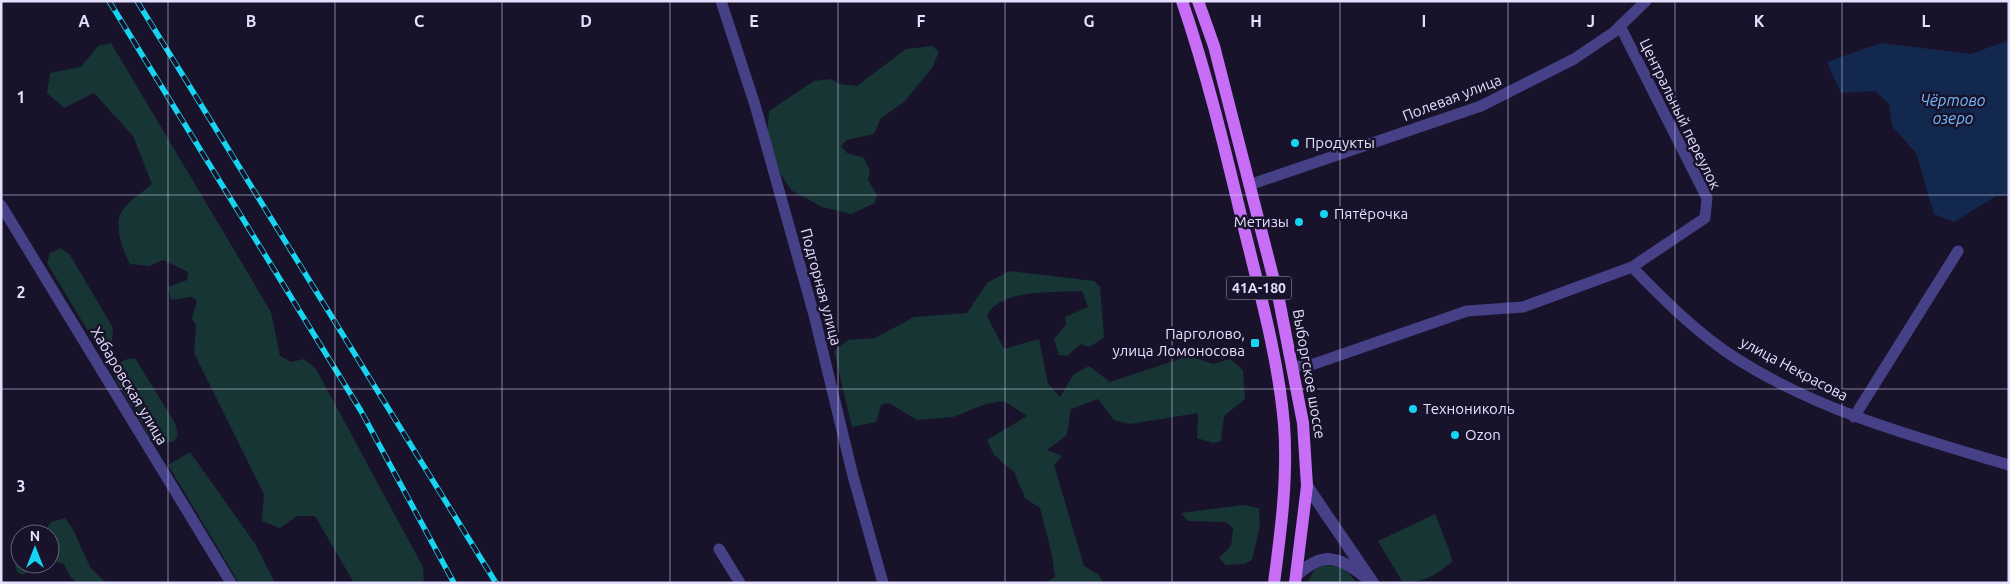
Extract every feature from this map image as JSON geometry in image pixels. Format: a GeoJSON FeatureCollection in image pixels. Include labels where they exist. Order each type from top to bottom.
{"type":"FeatureCollection","features":[{"type":"Feature","properties":{"kind":"main road","name":"41А-180"},"geometry":{"type":"LineString","coordinates":[[1182,1],[1202,62],[1268,324],[1284,424],[1285,473],[1283,514],[1274,583]]}},
{"type":"Feature","properties":{"kind":"main road","name":"Выборгское шоссе"},"geometry":{"type":"LineString","coordinates":[[1198,1],[1214,46],[1281,307],[1294,367],[1303,422],[1307,486],[1295,579]]}},
{"type":"Feature","properties":{"kind":"street","name":"Подгорная улица"},"geometry":{"type":"LineString","coordinates":[[721,1],[763,133],[814,317],[853,476],[883,583]]}},
{"type":"Feature","properties":{"kind":"street","name":"Полевая улица"},"geometry":{"type":"LineString","coordinates":[[1249,185],[1481,106],[1574,59],[1614,32],[1646,1]]}},
{"type":"Feature","properties":{"kind":"street","name":"Центральный переулок"},"geometry":{"type":"LineString","coordinates":[[1620,26],[1707,198],[1705,218],[1632,267]]}},
{"type":"Feature","properties":{"kind":"street","name":"Хабаровская улица"},"geometry":{"type":"LineString","coordinates":[[1,204],[231,583]]}},
{"type":"Feature","properties":{"kind":"street","name":"улица Некрасова"},"geometry":{"type":"LineString","coordinates":[[1854,417],[1958,252]]}},
{"type":"Feature","properties":{"kind":"street"},"geometry":{"type":"LineString","coordinates":[[1294,367],[1314,364],[1466,311],[1523,307],[1632,267]]}},
{"type":"Feature","properties":{"kind":"street","name":"улица Некрасова"},"geometry":{"type":"LineString","coordinates":[[1632,267],[1674,310],[1737,358],[1806,396],[1854,417],[2009,465]]}},
{"type":"Feature","properties":{"kind":"street"},"geometry":{"type":"LineString","coordinates":[[1307,486],[1372,583]]}},
{"type":"Feature","properties":{"kind":"street"},"geometry":{"type":"LineString","coordinates":[[719,549],[740,583]]}},
{"type":"Feature","properties":{"kind":"street"},"geometry":{"type":"LineString","coordinates":[[1295,579],[1315,561],[1333,559],[1351,566],[1372,583]]}},
{"type":"Feature","properties":{"kind":"green space"},"geometry":{"type":"Polygon","coordinates":[[[111,43],[271,312],[280,356],[291,362],[304,359],[316,369],[423,567],[424,583],[354,583],[315,516],[297,516],[280,528],[262,521],[264,494],[194,353],[196,325],[192,319],[197,300],[191,297],[171,300],[168,287],[187,280],[188,272],[163,260],[149,266],[130,264],[122,245],[118,223],[119,217],[132,200],[152,184],[133,136],[94,93],[64,108],[47,93],[50,73],[81,67],[98,46],[111,43]]]}},
{"type":"Feature","properties":{"kind":"green space"},"geometry":{"type":"Polygon","coordinates":[[[932,46],[939,52],[932,68],[904,102],[881,118],[874,134],[847,140],[841,146],[847,153],[864,158],[870,171],[868,180],[877,195],[875,203],[851,214],[822,207],[791,190],[780,173],[767,132],[769,111],[814,81],[831,79],[839,84],[857,86],[906,49],[932,46]]]}},
{"type":"Feature","properties":{"kind":"green space"},"geometry":{"type":"Polygon","coordinates":[[[61,248],[70,255],[113,328],[112,341],[103,345],[94,341],[47,263],[50,253],[61,248]]]}},
{"type":"Feature","properties":{"kind":"green space"},"geometry":{"type":"Polygon","coordinates":[[[1009,271],[1094,281],[1100,287],[1104,338],[1089,347],[1081,344],[1067,356],[1059,355],[1054,339],[1066,325],[1065,317],[1088,307],[1082,291],[1044,292],[1015,296],[993,307],[987,316],[1004,349],[1039,339],[1048,384],[1060,397],[1074,374],[1089,366],[1110,382],[1189,356],[1213,364],[1230,359],[1243,370],[1245,399],[1224,416],[1221,441],[1213,443],[1197,438],[1198,413],[1130,424],[1114,420],[1098,399],[1071,409],[1067,435],[1047,450],[1062,456],[1054,465],[1084,566],[1099,575],[1103,583],[1045,583],[1055,577],[1052,555],[1040,508],[1025,498],[1014,472],[994,455],[987,440],[1027,416],[1004,401],[986,404],[953,417],[917,420],[889,403],[881,405],[876,422],[852,427],[834,351],[848,340],[875,338],[914,317],[967,313],[987,283],[1009,271]]]}},
{"type":"Feature","properties":{"kind":"green space"},"geometry":{"type":"Polygon","coordinates":[[[135,358],[175,423],[178,435],[174,441],[161,445],[149,436],[114,377],[120,363],[135,358]]]}},
{"type":"Feature","properties":{"kind":"green space"},"geometry":{"type":"Polygon","coordinates":[[[190,452],[256,545],[275,583],[239,583],[168,465],[190,452]]]}},
{"type":"Feature","properties":{"kind":"green space"},"geometry":{"type":"Polygon","coordinates":[[[1243,505],[1259,508],[1260,525],[1252,560],[1244,564],[1226,565],[1219,558],[1231,546],[1233,528],[1226,522],[1188,521],[1181,513],[1243,505]]]}},
{"type":"Feature","properties":{"kind":"green space"},"geometry":{"type":"Polygon","coordinates":[[[1435,514],[1452,562],[1429,577],[1417,581],[1402,581],[1378,541],[1435,514]]]}},
{"type":"Feature","properties":{"kind":"green space"},"geometry":{"type":"Polygon","coordinates":[[[65,518],[73,529],[90,567],[106,583],[77,583],[70,576],[64,564],[60,563],[60,524],[50,524],[65,518]]]}},
{"type":"Feature","properties":{"kind":"green space"},"geometry":{"type":"Polygon","coordinates":[[[1326,565],[1336,566],[1344,570],[1356,583],[1307,583],[1315,569],[1326,565]]]}},
{"type":"Feature","properties":{"kind":"water","name":"Чёртово озеро"},"geometry":{"type":"Polygon","coordinates":[[[2009,40],[2009,196],[1996,196],[1954,222],[1934,214],[1916,153],[1892,126],[1889,104],[1875,91],[1841,93],[1827,62],[1881,43],[1971,54],[2009,40]]]}},
{"type":"Feature","properties":{"kind":"railway"},"geometry":{"type":"LineString","coordinates":[[109,1],[361,411],[454,583]]}},
{"type":"Feature","properties":{"kind":"railway"},"geometry":{"type":"LineString","coordinates":[[137,1],[496,583]]}},
{"type":"Feature","properties":{"kind":"place","name":"Продукты"},"geometry":{"type":"Point","coordinates":[1295,143]}},
{"type":"Feature","properties":{"kind":"place","name":"Пятёрочка"},"geometry":{"type":"Point","coordinates":[1324,214]}},
{"type":"Feature","properties":{"kind":"place","name":"Метизы"},"geometry":{"type":"Point","coordinates":[1299,222]}},
{"type":"Feature","properties":{"kind":"place","name":"Парголово, улица Ломоносова"},"geometry":{"type":"Point","coordinates":[1255,343]}},
{"type":"Feature","properties":{"kind":"place","name":"Технониколь"},"geometry":{"type":"Point","coordinates":[1413,409]}},
{"type":"Feature","properties":{"kind":"place","name":"Ozon"},"geometry":{"type":"Point","coordinates":[1455,435]}}]}
